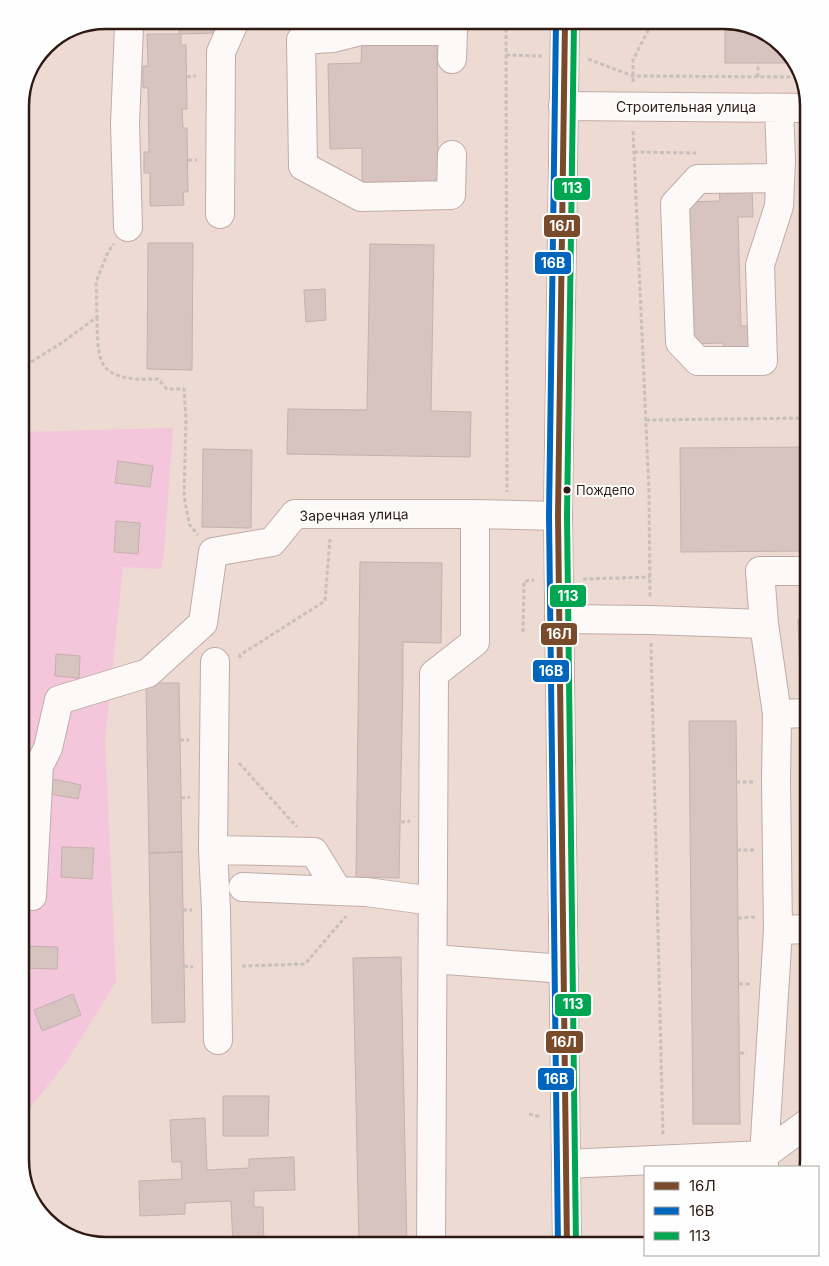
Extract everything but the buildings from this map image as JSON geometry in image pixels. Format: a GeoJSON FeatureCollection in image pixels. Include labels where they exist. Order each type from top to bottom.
{"type":"FeatureCollection","features":[{"type":"Feature","properties":{"kind":"main road"},"geometry":{"type":"LineString","coordinates":[[128,227],[125,124],[129,29]]}},
{"type":"Feature","properties":{"kind":"main road"},"geometry":{"type":"LineString","coordinates":[[220,214],[221,52],[231,29]]}},
{"type":"Feature","properties":{"kind":"main road"},"geometry":{"type":"LineString","coordinates":[[564,29],[558,516],[567,1237]]}},
{"type":"Feature","properties":{"kind":"main road"},"geometry":{"type":"LineString","coordinates":[[452,59],[453,31],[360,31],[333,38],[301,40],[303,166],[361,197],[451,195],[452,156]]}},
{"type":"Feature","properties":{"kind":"main road","name":"Строительная улица"},"geometry":{"type":"LineString","coordinates":[[563,106],[800,108]]}},
{"type":"Feature","properties":{"kind":"main road"},"geometry":{"type":"LineString","coordinates":[[779,108],[780,178],[779,206],[760,265],[763,361],[698,362],[680,342],[675,204],[698,179],[780,178]]}},
{"type":"Feature","properties":{"kind":"main road","name":"Заречная улица"},"geometry":{"type":"LineString","coordinates":[[213,552],[272,542],[295,514],[558,516]]}},
{"type":"Feature","properties":{"kind":"main road"},"geometry":{"type":"LineString","coordinates":[[431,1237],[434,674],[476,642],[475,514]]}},
{"type":"Feature","properties":{"kind":"main road"},"geometry":{"type":"LineString","coordinates":[[32,896],[39,766],[48,748],[59,700],[148,673],[203,622],[213,552]]}},
{"type":"Feature","properties":{"kind":"main road"},"geometry":{"type":"LineString","coordinates":[[764,1161],[778,930],[777,714],[764,624],[760,571],[800,571]]}},
{"type":"Feature","properties":{"kind":"main road"},"geometry":{"type":"LineString","coordinates":[[559,619],[764,624]]}},
{"type":"Feature","properties":{"kind":"main road"},"geometry":{"type":"LineString","coordinates":[[218,1040],[213,850],[228,663]]}},
{"type":"Feature","properties":{"kind":"main road"},"geometry":{"type":"LineString","coordinates":[[777,714],[800,713]]}},
{"type":"Feature","properties":{"kind":"main road"},"geometry":{"type":"LineString","coordinates":[[213,850],[314,852],[338,891]]}},
{"type":"Feature","properties":{"kind":"main road"},"geometry":{"type":"LineString","coordinates":[[243,888],[366,892],[433,901]]}},
{"type":"Feature","properties":{"kind":"main road"},"geometry":{"type":"LineString","coordinates":[[778,930],[800,929]]}},
{"type":"Feature","properties":{"kind":"main road"},"geometry":{"type":"LineString","coordinates":[[432,959],[564,969]]}},
{"type":"Feature","properties":{"kind":"main road"},"geometry":{"type":"LineString","coordinates":[[566,1164],[764,1161],[800,1130]]}},
{"type":"Feature","properties":{"kind":"path"},"geometry":{"type":"LineString","coordinates":[[506,29],[508,515]]}},
{"type":"Feature","properties":{"kind":"path"},"geometry":{"type":"LineString","coordinates":[[632,107],[634,60],[649,29]]}},
{"type":"Feature","properties":{"kind":"path"},"geometry":{"type":"LineString","coordinates":[[758,63],[758,77]]}},
{"type":"Feature","properties":{"kind":"path"},"geometry":{"type":"LineString","coordinates":[[633,76],[794,77]]}},
{"type":"Feature","properties":{"kind":"path"},"geometry":{"type":"LineString","coordinates":[[128,227],[108,252],[96,282],[98,344],[102,363],[111,373],[138,380],[158,379],[167,389],[184,389],[186,419],[184,495],[189,524],[213,552]]}},
{"type":"Feature","properties":{"kind":"path"},"geometry":{"type":"LineString","coordinates":[[29,363],[63,342],[97,317]]}},
{"type":"Feature","properties":{"kind":"path"},"geometry":{"type":"LineString","coordinates":[[646,420],[800,418]]}},
{"type":"Feature","properties":{"kind":"path"},"geometry":{"type":"LineString","coordinates":[[228,663],[325,601],[330,536]]}},
{"type":"Feature","properties":{"kind":"path"},"geometry":{"type":"LineString","coordinates":[[238,772],[239,754]]}},
{"type":"Feature","properties":{"kind":"path"},"geometry":{"type":"LineString","coordinates":[[239,762],[312,844],[314,852]]}},
{"type":"Feature","properties":{"kind":"path"},"geometry":{"type":"LineString","coordinates":[[236,966],[305,964],[366,892]]}},
{"type":"Feature","properties":{"kind":"shaded area"},"geometry":{"type":"Polygon","coordinates":[[[173,428],[164,553],[161,569],[123,567],[105,740],[116,982],[65,1064],[29,1109],[29,432],[173,428]]]}},
{"type":"Feature","properties":{"kind":"transit line","name":"16В"},"geometry":{"type":"LineString","coordinates":[[556,29],[549,516],[558,1237]]}},
{"type":"Feature","properties":{"kind":"transit line","name":"16Л"},"geometry":{"type":"LineString","coordinates":[[565,29],[558,516],[567,1237]]}},
{"type":"Feature","properties":{"kind":"transit line","name":"113"},"geometry":{"type":"LineString","coordinates":[[574,29],[567,516],[576,1237]]}},
{"type":"Feature","properties":{"kind":"place","name":"Пождепо"},"geometry":{"type":"Point","coordinates":[567,490]}}]}
